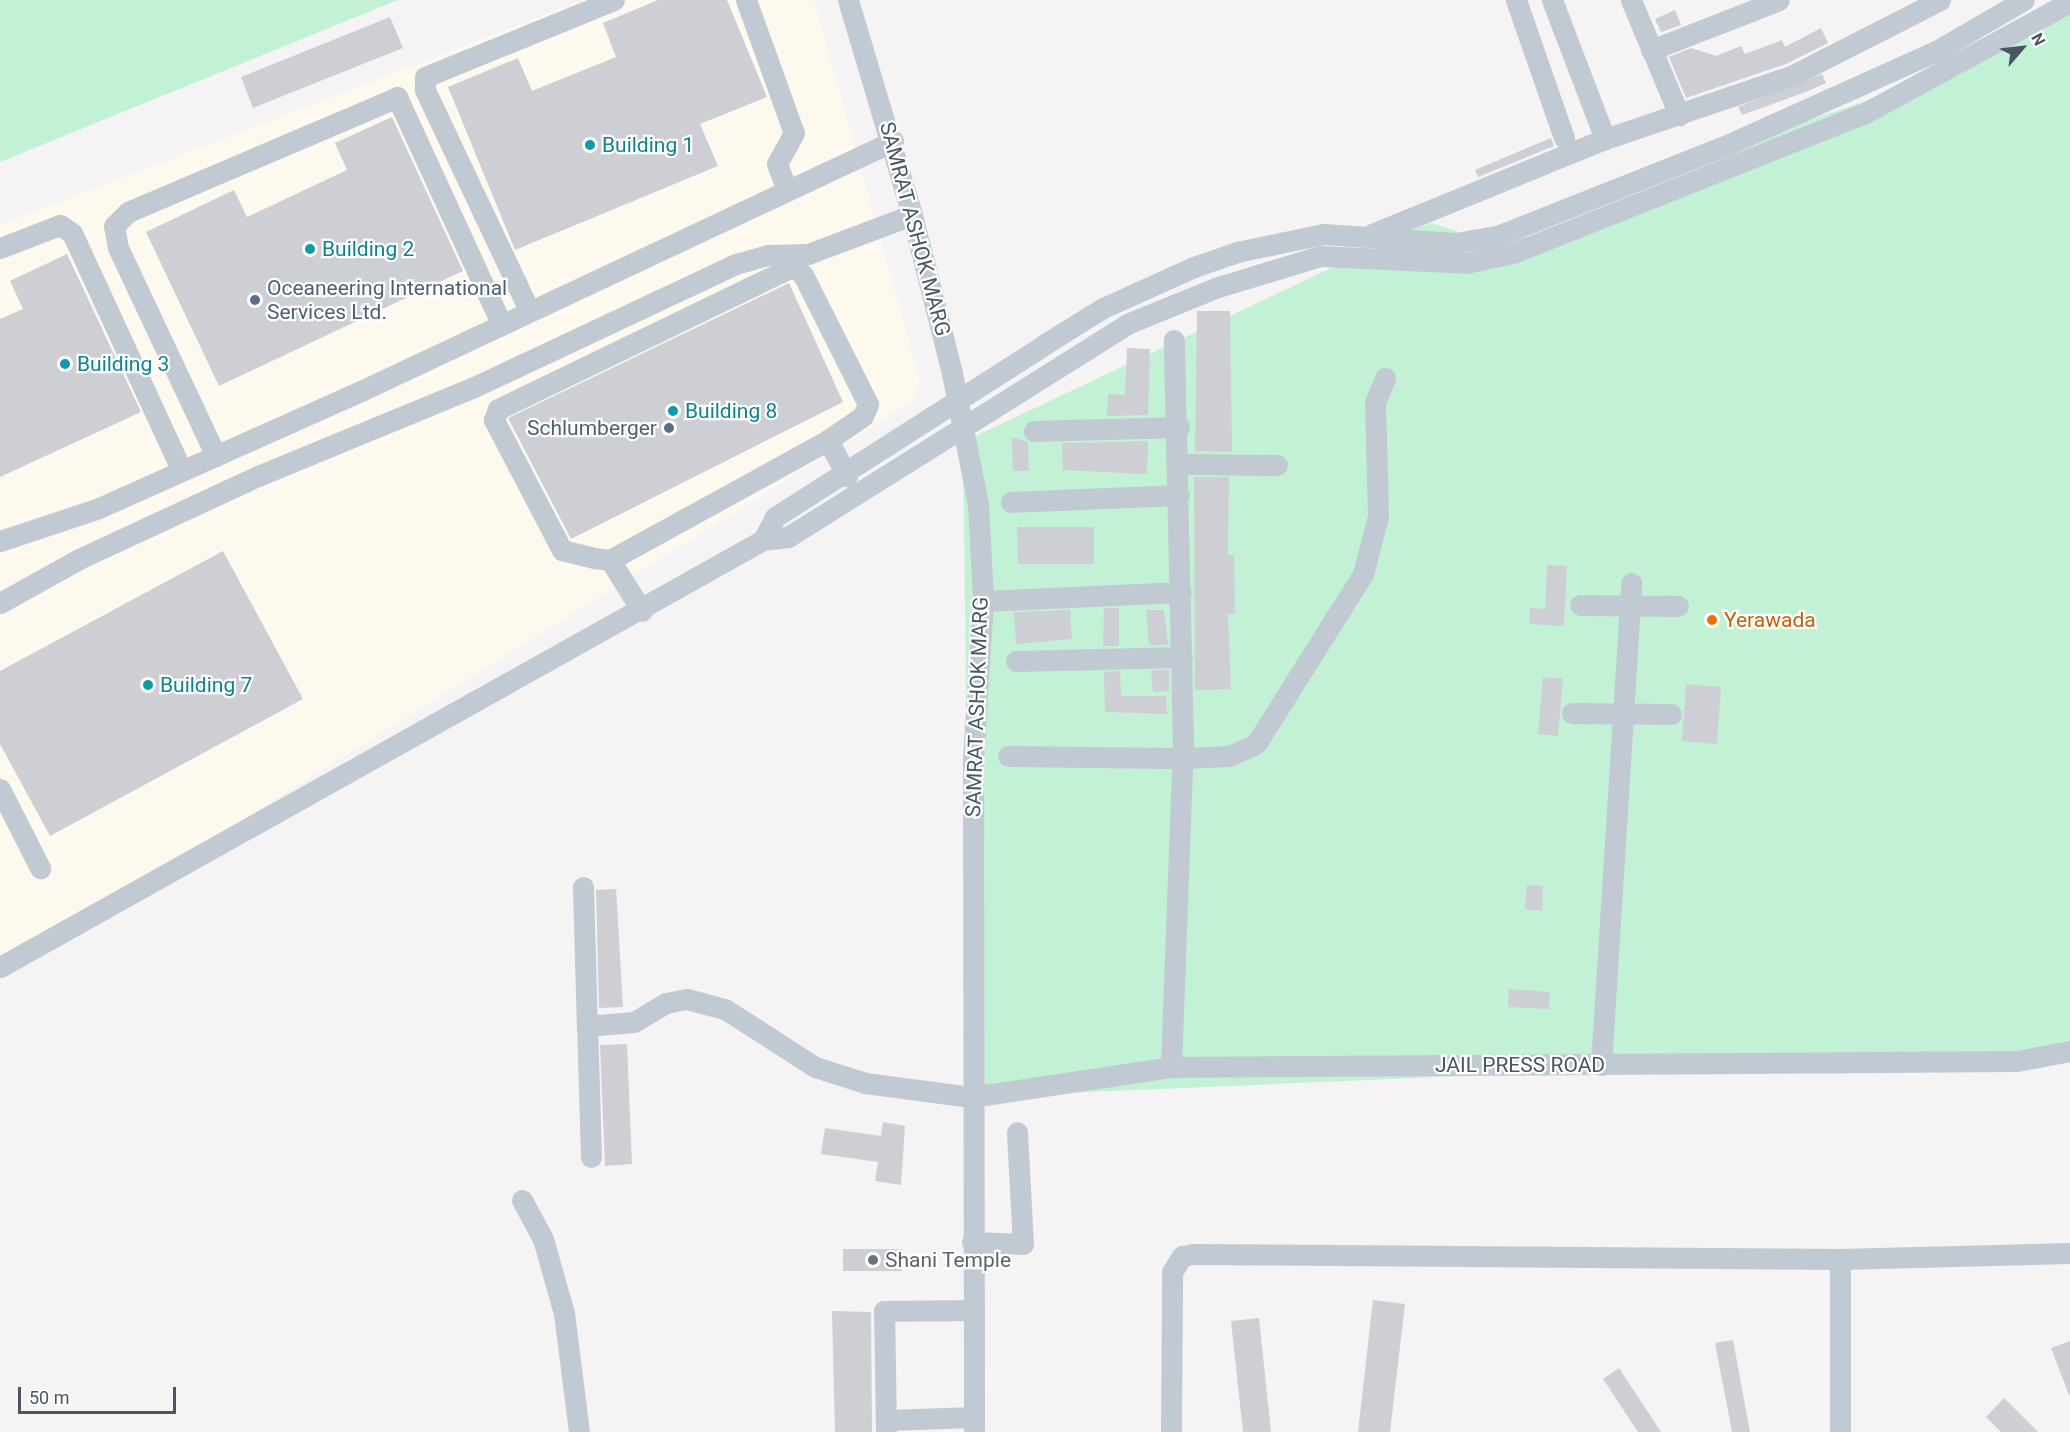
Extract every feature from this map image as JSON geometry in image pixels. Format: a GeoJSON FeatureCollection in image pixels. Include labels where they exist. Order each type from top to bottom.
{"type":"FeatureCollection","features":[{"type":"Feature","properties":{"kind":"street"},"geometry":{"type":"LineString","coordinates":[[529,310],[425,90],[425,77],[614,0]]}},
{"type":"Feature","properties":{"kind":"street"},"geometry":{"type":"LineString","coordinates":[[746,0],[794,133],[777,164],[786,188]]}},
{"type":"Feature","properties":{"kind":"street","name":"SAMRAT ASHOK MARG"},"geometry":{"type":"LineString","coordinates":[[848,0],[893,141],[963,428],[978,504],[982,601],[973,759],[971,1097],[974,1424]]}},
{"type":"Feature","properties":{"kind":"street"},"geometry":{"type":"LineString","coordinates":[[1516,0],[1564,138]]}},
{"type":"Feature","properties":{"kind":"street"},"geometry":{"type":"LineString","coordinates":[[1552,0],[1605,139]]}},
{"type":"Feature","properties":{"kind":"street"},"geometry":{"type":"LineString","coordinates":[[1631,0],[1679,116]]}},
{"type":"Feature","properties":{"kind":"street"},"geometry":{"type":"LineString","coordinates":[[1652,50],[1779,0]]}},
{"type":"Feature","properties":{"kind":"street"},"geometry":{"type":"LineString","coordinates":[[1366,236],[1605,139],[1679,116],[1820,64],[1940,0]]}},
{"type":"Feature","properties":{"kind":"street"},"geometry":{"type":"LineString","coordinates":[[763,540],[775,517],[847,476],[1102,308],[1194,267],[1283,240],[1366,236],[1456,243],[1497,236],[1729,144],[1896,69],[2024,0]]}},
{"type":"Feature","properties":{"kind":"street"},"geometry":{"type":"LineString","coordinates":[[0,967],[642,611],[763,540],[788,537],[1126,324],[1215,288],[1320,256],[1466,263],[1513,253],[1867,112],[2070,2]]}},
{"type":"Feature","properties":{"kind":"street"},"geometry":{"type":"LineString","coordinates":[[216,456],[118,248],[114,226],[128,213],[397,97],[501,324]]}},
{"type":"Feature","properties":{"kind":"street"},"geometry":{"type":"LineString","coordinates":[[0,541],[99,508],[216,456],[501,324],[786,188],[893,141]]}},
{"type":"Feature","properties":{"kind":"street"},"geometry":{"type":"LineString","coordinates":[[0,603],[79,559],[248,481],[472,388],[736,264],[768,255],[808,254],[912,215]]}},
{"type":"Feature","properties":{"kind":"street"},"geometry":{"type":"LineString","coordinates":[[0,248],[60,225],[72,233],[182,471]]}},
{"type":"Feature","properties":{"kind":"street"},"geometry":{"type":"LineString","coordinates":[[794,266],[803,274],[868,404],[863,416],[828,440],[610,560],[562,550],[496,431],[498,409],[794,266]]}},
{"type":"Feature","properties":{"kind":"street"},"geometry":{"type":"LineString","coordinates":[[1171,1067],[1183,758],[1179,427],[1174,340]]}},
{"type":"Feature","properties":{"kind":"street"},"geometry":{"type":"LineString","coordinates":[[1008,756],[1183,758],[1229,756],[1256,744],[1363,574],[1378,516],[1375,403],[1385,378]]}},
{"type":"Feature","properties":{"kind":"street"},"geometry":{"type":"LineString","coordinates":[[1034,431],[1179,427]]}},
{"type":"Feature","properties":{"kind":"street"},"geometry":{"type":"LineString","coordinates":[[828,440],[847,476]]}},
{"type":"Feature","properties":{"kind":"street"},"geometry":{"type":"LineString","coordinates":[[1179,464],[1277,465]]}},
{"type":"Feature","properties":{"kind":"street"},"geometry":{"type":"LineString","coordinates":[[1011,502],[1179,495]]}},
{"type":"Feature","properties":{"kind":"street"},"geometry":{"type":"LineString","coordinates":[[610,560],[642,611]]}},
{"type":"Feature","properties":{"kind":"street"},"geometry":{"type":"LineString","coordinates":[[1601,1065],[1631,583]]}},
{"type":"Feature","properties":{"kind":"street"},"geometry":{"type":"LineString","coordinates":[[982,601],[1180,592]]}},
{"type":"Feature","properties":{"kind":"street"},"geometry":{"type":"LineString","coordinates":[[1580,605],[1678,606]]}},
{"type":"Feature","properties":{"kind":"street"},"geometry":{"type":"LineString","coordinates":[[1016,661],[1182,657]]}},
{"type":"Feature","properties":{"kind":"street"},"geometry":{"type":"LineString","coordinates":[[1572,713],[1671,714]]}},
{"type":"Feature","properties":{"kind":"street"},"geometry":{"type":"LineString","coordinates":[[0,789],[40,868]]}},
{"type":"Feature","properties":{"kind":"street"},"geometry":{"type":"LineString","coordinates":[[583,887],[591,1157]]}},
{"type":"Feature","properties":{"kind":"street","name":"JAIL PRESS ROAD"},"geometry":{"type":"LineString","coordinates":[[587,1026],[634,1022],[666,1003],[706,1000],[815,1067],[865,1083],[971,1097],[1171,1067],[2017,1061],[2070,1051]]}},
{"type":"Feature","properties":{"kind":"street"},"geometry":{"type":"LineString","coordinates":[[972,1242],[1023,1244],[1017,1132]]}},
{"type":"Feature","properties":{"kind":"street"},"geometry":{"type":"LineString","coordinates":[[522,1200],[543,1239],[564,1313],[579,1432]]}},
{"type":"Feature","properties":{"kind":"street"},"geometry":{"type":"LineString","coordinates":[[1171,1432],[1172,1272],[1182,1257],[1840,1259],[2070,1253]]}},
{"type":"Feature","properties":{"kind":"street"},"geometry":{"type":"LineString","coordinates":[[1840,1259],[1840,1432]]}},
{"type":"Feature","properties":{"kind":"street"},"geometry":{"type":"LineString","coordinates":[[973,1310],[884,1311],[886,1426],[974,1424]]}},
{"type":"Feature","properties":{"kind":"shaded area"},"geometry":{"type":"Polygon","coordinates":[[[583,0],[814,0],[920,381],[912,402],[64,931],[0,959],[0,225],[583,0]]]}},
{"type":"Feature","properties":{"kind":"green space"},"geometry":{"type":"Polygon","coordinates":[[[0,0],[398,0],[0,162],[0,0]]]}},
{"type":"Feature","properties":{"kind":"green space"},"geometry":{"type":"Polygon","coordinates":[[[2070,0],[2070,1050],[971,1097],[963,442],[1414,229],[1432,223],[1459,232],[1466,254],[1676,195],[1739,144],[1954,71],[2070,0]]]}},
{"type":"Feature","properties":{"kind":"building","name":"Building 1"},"geometry":{"type":"Polygon","coordinates":[[[658,0],[727,0],[767,97],[700,124],[718,166],[515,250],[448,87],[518,58],[532,91],[616,57],[603,23],[658,0]]]}},
{"type":"Feature","properties":{"kind":"building"},"geometry":{"type":"Polygon","coordinates":[[[1675,10],[1681,25],[1661,32],[1655,19],[1675,10]]]}},
{"type":"Feature","properties":{"kind":"building"},"geometry":{"type":"Polygon","coordinates":[[[390,17],[403,48],[253,108],[241,77],[390,17]]]}},
{"type":"Feature","properties":{"kind":"building"},"geometry":{"type":"Polygon","coordinates":[[[1821,28],[1828,43],[1786,64],[1686,98],[1669,57],[1691,48],[1716,56],[1741,46],[1745,54],[1782,40],[1785,47],[1821,28]]]}},
{"type":"Feature","properties":{"kind":"building"},"geometry":{"type":"Polygon","coordinates":[[[1822,74],[1826,83],[1803,93],[1742,115],[1738,107],[1822,74]]]}},
{"type":"Feature","properties":{"kind":"building","name":"Building 2"},"geometry":{"type":"Polygon","coordinates":[[[392,117],[463,271],[219,386],[146,232],[234,190],[247,217],[347,170],[335,143],[392,117]]]}},
{"type":"Feature","properties":{"kind":"building"},"geometry":{"type":"Polygon","coordinates":[[[1551,138],[1554,146],[1478,177],[1475,170],[1551,138]]]}},
{"type":"Feature","properties":{"kind":"building","name":"Building 3"},"geometry":{"type":"Polygon","coordinates":[[[67,254],[141,412],[0,477],[0,319],[23,309],[10,281],[67,254]]]}},
{"type":"Feature","properties":{"kind":"building","name":"Building 8"},"geometry":{"type":"Polygon","coordinates":[[[789,283],[843,402],[571,539],[508,418],[789,283]]]}},
{"type":"Feature","properties":{"kind":"building"},"geometry":{"type":"Polygon","coordinates":[[[1197,311],[1230,311],[1232,452],[1195,451],[1197,311]]]}},
{"type":"Feature","properties":{"kind":"building"},"geometry":{"type":"Polygon","coordinates":[[[1127,348],[1150,349],[1148,415],[1107,416],[1108,394],[1125,395],[1127,348]]]}},
{"type":"Feature","properties":{"kind":"building"},"geometry":{"type":"Polygon","coordinates":[[[1012,437],[1028,442],[1029,471],[1013,471],[1012,437]]]}},
{"type":"Feature","properties":{"kind":"building"},"geometry":{"type":"Polygon","coordinates":[[[1148,441],[1147,474],[1063,470],[1062,443],[1148,441]]]}},
{"type":"Feature","properties":{"kind":"building"},"geometry":{"type":"Polygon","coordinates":[[[1194,477],[1229,477],[1228,555],[1234,555],[1235,614],[1228,614],[1231,689],[1195,690],[1194,477]]]}},
{"type":"Feature","properties":{"kind":"building"},"geometry":{"type":"Polygon","coordinates":[[[1017,527],[1094,527],[1094,564],[1018,564],[1017,527]]]}},
{"type":"Feature","properties":{"kind":"building","name":"Building 7"},"geometry":{"type":"Polygon","coordinates":[[[223,551],[303,699],[50,836],[0,744],[0,671],[223,551]]]}},
{"type":"Feature","properties":{"kind":"building"},"geometry":{"type":"Polygon","coordinates":[[[1547,565],[1567,566],[1564,626],[1529,624],[1530,608],[1545,609],[1547,565]]]}},
{"type":"Feature","properties":{"kind":"building"},"geometry":{"type":"Polygon","coordinates":[[[1104,608],[1119,608],[1119,646],[1103,646],[1104,608]]]}},
{"type":"Feature","properties":{"kind":"building"},"geometry":{"type":"Polygon","coordinates":[[[1070,610],[1072,639],[1016,644],[1014,612],[1070,610]]]}},
{"type":"Feature","properties":{"kind":"building"},"geometry":{"type":"Polygon","coordinates":[[[1146,610],[1164,610],[1168,645],[1149,645],[1146,610]]]}},
{"type":"Feature","properties":{"kind":"building"},"geometry":{"type":"Polygon","coordinates":[[[1151,670],[1169,670],[1169,691],[1153,692],[1151,670]]]}},
{"type":"Feature","properties":{"kind":"building"},"geometry":{"type":"Polygon","coordinates":[[[1120,671],[1121,696],[1166,696],[1167,714],[1105,712],[1104,672],[1120,671]]]}},
{"type":"Feature","properties":{"kind":"building"},"geometry":{"type":"Polygon","coordinates":[[[1543,677],[1563,679],[1558,736],[1538,734],[1543,677]]]}},
{"type":"Feature","properties":{"kind":"building"},"geometry":{"type":"Polygon","coordinates":[[[1686,684],[1721,687],[1717,744],[1682,741],[1686,684]]]}},
{"type":"Feature","properties":{"kind":"building"},"geometry":{"type":"Polygon","coordinates":[[[1527,885],[1543,886],[1542,911],[1525,909],[1527,885]]]}},
{"type":"Feature","properties":{"kind":"building"},"geometry":{"type":"Polygon","coordinates":[[[616,889],[623,1007],[599,1008],[596,890],[616,889]]]}},
{"type":"Feature","properties":{"kind":"building"},"geometry":{"type":"Polygon","coordinates":[[[1509,989],[1550,992],[1549,1009],[1508,1007],[1509,989]]]}},
{"type":"Feature","properties":{"kind":"building"},"geometry":{"type":"Polygon","coordinates":[[[627,1044],[632,1164],[605,1166],[600,1045],[627,1044]]]}},
{"type":"Feature","properties":{"kind":"building"},"geometry":{"type":"Polygon","coordinates":[[[883,1122],[905,1126],[901,1185],[875,1181],[878,1162],[821,1154],[825,1128],[881,1136],[883,1122]]]}},
{"type":"Feature","properties":{"kind":"building","name":"Shani Temple"},"geometry":{"type":"Polygon","coordinates":[[[843,1249],[903,1249],[902,1271],[843,1271],[843,1249]]]}},
{"type":"Feature","properties":{"kind":"building"},"geometry":{"type":"Polygon","coordinates":[[[1373,1300],[1405,1304],[1390,1432],[1358,1432],[1373,1300]]]}},
{"type":"Feature","properties":{"kind":"building"},"geometry":{"type":"Polygon","coordinates":[[[832,1311],[871,1312],[872,1432],[835,1432],[832,1311]]]}},
{"type":"Feature","properties":{"kind":"building"},"geometry":{"type":"Polygon","coordinates":[[[1259,1318],[1271,1432],[1243,1432],[1231,1321],[1259,1318]]]}},
{"type":"Feature","properties":{"kind":"building"},"geometry":{"type":"Polygon","coordinates":[[[1733,1340],[1750,1432],[1732,1432],[1715,1343],[1733,1340]]]}},
{"type":"Feature","properties":{"kind":"building"},"geometry":{"type":"Polygon","coordinates":[[[2070,1341],[2070,1394],[2069,1395],[2051,1348],[2070,1341]]]}},
{"type":"Feature","properties":{"kind":"building"},"geometry":{"type":"Polygon","coordinates":[[[1619,1368],[1661,1432],[1638,1432],[1603,1379],[1619,1368]]]}},
{"type":"Feature","properties":{"kind":"building"},"geometry":{"type":"Polygon","coordinates":[[[2004,1398],[2038,1432],[2001,1432],[1986,1417],[2004,1398]]]}},
{"type":"Feature","properties":{"kind":"place","name":"Building 1"},"geometry":{"type":"Point","coordinates":[590,145]}},
{"type":"Feature","properties":{"kind":"place","name":"Building 2"},"geometry":{"type":"Point","coordinates":[310,249]}},
{"type":"Feature","properties":{"kind":"place","name":"Oceaneering International Services Ltd."},"geometry":{"type":"Point","coordinates":[255,300]}},
{"type":"Feature","properties":{"kind":"place","name":"Building 3"},"geometry":{"type":"Point","coordinates":[65,364]}},
{"type":"Feature","properties":{"kind":"place","name":"Building 8"},"geometry":{"type":"Point","coordinates":[673,411]}},
{"type":"Feature","properties":{"kind":"place","name":"Schlumberger"},"geometry":{"type":"Point","coordinates":[669,428]}},
{"type":"Feature","properties":{"kind":"place","name":"Yerawada"},"geometry":{"type":"Point","coordinates":[1712,620]}},
{"type":"Feature","properties":{"kind":"place","name":"Building 7"},"geometry":{"type":"Point","coordinates":[148,685]}},
{"type":"Feature","properties":{"kind":"place","name":"Shani Temple"},"geometry":{"type":"Point","coordinates":[873,1260]}}]}
